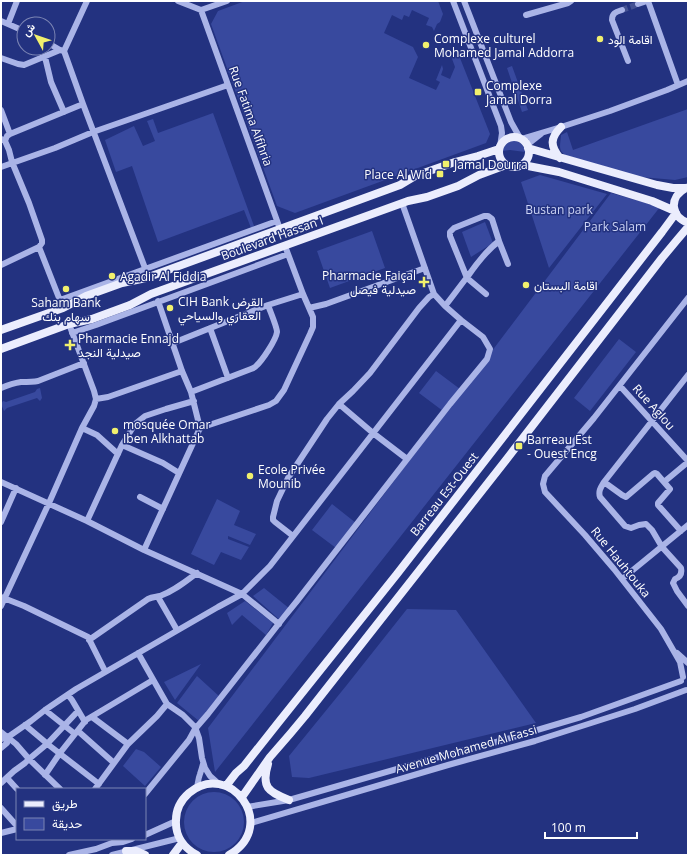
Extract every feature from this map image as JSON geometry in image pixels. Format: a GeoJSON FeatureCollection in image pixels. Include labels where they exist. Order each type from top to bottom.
{"type":"FeatureCollection","features":[{"type":"Feature","properties":{"kind":"main road"},"geometry":{"type":"LineString","coordinates":[[560,158],[554,151],[553,142],[554,134],[561,127]]}},
{"type":"Feature","properties":{"kind":"main road"},"geometry":{"type":"LineString","coordinates":[[675,212],[652,201],[566,174],[523,165],[513,168],[506,165],[500,158],[499,148],[508,138],[516,137],[538,152],[657,185],[673,188],[687,188]]}},
{"type":"Feature","properties":{"kind":"main road"},"geometry":{"type":"LineString","coordinates":[[523,165],[528,156],[524,143]]}},
{"type":"Feature","properties":{"kind":"main road","name":"Boulevard Hassan I"},"geometry":{"type":"LineString","coordinates":[[1,330],[62,304],[125,282],[146,278],[278,225],[400,185],[416,176],[455,162],[474,158],[499,148]]}},
{"type":"Feature","properties":{"kind":"main road","name":"Boulevard Hassan I"},"geometry":{"type":"LineString","coordinates":[[1,349],[70,329],[130,305],[151,294],[286,250],[402,203],[427,197],[458,186],[479,175],[506,165]]}},
{"type":"Feature","properties":{"kind":"main road"},"geometry":{"type":"LineString","coordinates":[[687,188],[679,192],[675,197],[674,204],[675,212],[680,219],[688,223]]}},
{"type":"Feature","properties":{"kind":"main road","name":"Barreau Est-Ouest"},"geometry":{"type":"LineString","coordinates":[[223,786],[244,766],[397,574],[644,255],[675,212]]}},
{"type":"Feature","properties":{"kind":"main road"},"geometry":{"type":"LineString","coordinates":[[242,797],[270,757],[310,710],[502,466],[662,258],[688,227]]}},
{"type":"Feature","properties":{"kind":"main road"},"geometry":{"type":"LineString","coordinates":[[270,757],[265,775],[267,786],[273,793],[289,800]]}},
{"type":"Feature","properties":{"kind":"main road"},"geometry":{"type":"LineString","coordinates":[[197,855],[191,852],[181,840],[176,827],[176,815],[180,804],[187,795],[196,788],[208,784],[223,786],[237,793],[242,797],[250,815],[249,831],[244,842],[240,848],[229,855]]}},
{"type":"Feature","properties":{"kind":"main road"},"geometry":{"type":"LineString","coordinates":[[174,855],[181,840]]}},
{"type":"Feature","properties":{"kind":"main road"},"geometry":{"type":"LineString","coordinates":[[126,851],[145,855]]}},
{"type":"Feature","properties":{"kind":"street"},"geometry":{"type":"LineString","coordinates":[[8,24],[17,1]]}},
{"type":"Feature","properties":{"kind":"street"},"geometry":{"type":"LineString","coordinates":[[1,58],[21,65],[62,50],[87,1]]}},
{"type":"Feature","properties":{"kind":"street"},"geometry":{"type":"LineString","coordinates":[[178,1],[201,10],[227,1]]}},
{"type":"Feature","properties":{"kind":"street"},"geometry":{"type":"LineString","coordinates":[[453,1],[501,126],[502,133],[499,148]]}},
{"type":"Feature","properties":{"kind":"street"},"geometry":{"type":"LineString","coordinates":[[464,1],[511,122],[524,143],[542,133],[667,90],[688,81]]}},
{"type":"Feature","properties":{"kind":"street"},"geometry":{"type":"LineString","coordinates":[[526,15],[571,1]]}},
{"type":"Feature","properties":{"kind":"street"},"geometry":{"type":"LineString","coordinates":[[638,4],[647,1],[678,84]]}},
{"type":"Feature","properties":{"kind":"street","name":"Rue Fatima Alfihria"},"geometry":{"type":"LineString","coordinates":[[201,10],[278,225]]}},
{"type":"Feature","properties":{"kind":"street"},"geometry":{"type":"LineString","coordinates":[[622,10],[614,14],[612,20],[628,61]]}},
{"type":"Feature","properties":{"kind":"street"},"geometry":{"type":"LineString","coordinates":[[1,21],[16,28]]}},
{"type":"Feature","properties":{"kind":"street"},"geometry":{"type":"LineString","coordinates":[[56,47],[62,50],[145,268]]}},
{"type":"Feature","properties":{"kind":"street"},"geometry":{"type":"LineString","coordinates":[[45,57],[51,82],[64,112]]}},
{"type":"Feature","properties":{"kind":"street"},"geometry":{"type":"LineString","coordinates":[[1,167],[93,132],[228,85]]}},
{"type":"Feature","properties":{"kind":"street"},"geometry":{"type":"LineString","coordinates":[[1,265],[39,247],[42,243],[9,150],[3,140],[10,134],[83,104]]}},
{"type":"Feature","properties":{"kind":"street"},"geometry":{"type":"LineString","coordinates":[[1,110],[10,134]]}},
{"type":"Feature","properties":{"kind":"street"},"geometry":{"type":"LineString","coordinates":[[146,793],[189,740],[195,729],[279,624],[450,404],[487,359],[490,349],[485,339],[445,306],[434,294],[402,203]]}},
{"type":"Feature","properties":{"kind":"street"},"geometry":{"type":"LineString","coordinates":[[486,294],[467,278],[450,236],[450,232],[484,216],[488,216],[492,219],[508,264]]}},
{"type":"Feature","properties":{"kind":"street"},"geometry":{"type":"LineString","coordinates":[[39,247],[62,304],[145,268],[278,225]]}},
{"type":"Feature","properties":{"kind":"street"},"geometry":{"type":"LineString","coordinates":[[445,306],[483,256],[499,241]]}},
{"type":"Feature","properties":{"kind":"street"},"geometry":{"type":"LineString","coordinates":[[1,606],[3,598],[49,504],[96,399],[84,363],[70,329],[96,325],[286,250],[313,317],[313,327],[284,390],[276,401],[269,405],[200,428]]}},
{"type":"Feature","properties":{"kind":"street"},"geometry":{"type":"LineString","coordinates":[[309,308],[326,304],[425,268]]}},
{"type":"Feature","properties":{"kind":"street"},"geometry":{"type":"LineString","coordinates":[[173,343],[303,294]]}},
{"type":"Feature","properties":{"kind":"street"},"geometry":{"type":"LineString","coordinates":[[293,536],[273,520],[273,512],[288,478],[327,419],[339,404],[370,373],[419,308],[429,297],[434,294]]}},
{"type":"Feature","properties":{"kind":"street"},"geometry":{"type":"LineString","coordinates":[[620,386],[688,298]]}},
{"type":"Feature","properties":{"kind":"street"},"geometry":{"type":"LineString","coordinates":[[144,550],[200,428],[194,401],[158,301]]}},
{"type":"Feature","properties":{"kind":"street"},"geometry":{"type":"LineString","coordinates":[[191,392],[251,370],[262,360],[270,348],[277,332],[277,328],[268,306]]}},
{"type":"Feature","properties":{"kind":"street"},"geometry":{"type":"LineString","coordinates":[[1,740],[8,737],[45,710],[105,671],[242,594],[270,566],[461,320]]}},
{"type":"Feature","properties":{"kind":"street"},"geometry":{"type":"LineString","coordinates":[[210,328],[228,378]]}},
{"type":"Feature","properties":{"kind":"street"},"geometry":{"type":"LineString","coordinates":[[1,388],[21,382],[38,381],[84,363]]}},
{"type":"Feature","properties":{"kind":"street"},"geometry":{"type":"LineString","coordinates":[[96,399],[108,397],[182,371]]}},
{"type":"Feature","properties":{"kind":"street"},"geometry":{"type":"LineString","coordinates":[[688,375],[604,482],[599,492],[600,497],[625,526],[631,528],[646,524],[652,530],[662,547],[681,568],[681,575],[679,578],[675,579],[673,583],[688,606]]}},
{"type":"Feature","properties":{"kind":"street","name":"Rue Aglou"},"geometry":{"type":"LineString","coordinates":[[620,386],[688,462]]}},
{"type":"Feature","properties":{"kind":"street","name":"Rue Hauhtouka"},"geometry":{"type":"LineString","coordinates":[[620,386],[545,476],[543,484],[545,492],[581,530],[661,629],[680,662],[684,677],[682,686],[687,691]]}},
{"type":"Feature","properties":{"kind":"street"},"geometry":{"type":"LineString","coordinates":[[87,520],[122,445],[136,424],[145,416],[194,401]]}},
{"type":"Feature","properties":{"kind":"street"},"geometry":{"type":"LineString","coordinates":[[339,404],[407,459]]}},
{"type":"Feature","properties":{"kind":"street"},"geometry":{"type":"LineString","coordinates":[[82,428],[98,435],[118,454]]}},
{"type":"Feature","properties":{"kind":"street"},"geometry":{"type":"LineString","coordinates":[[122,445],[163,463],[179,474]]}},
{"type":"Feature","properties":{"kind":"street"},"geometry":{"type":"LineString","coordinates":[[664,482],[688,462]]}},
{"type":"Feature","properties":{"kind":"street"},"geometry":{"type":"LineString","coordinates":[[604,482],[624,496],[627,496],[653,474],[657,474],[670,489],[658,503],[658,506],[681,531]]}},
{"type":"Feature","properties":{"kind":"street"},"geometry":{"type":"LineString","coordinates":[[1,482],[87,520],[144,550],[242,594],[279,624]]}},
{"type":"Feature","properties":{"kind":"street"},"geometry":{"type":"LineString","coordinates":[[1,522],[16,488]]}},
{"type":"Feature","properties":{"kind":"street"},"geometry":{"type":"LineString","coordinates":[[140,497],[163,509]]}},
{"type":"Feature","properties":{"kind":"street"},"geometry":{"type":"LineString","coordinates":[[622,579],[688,525]]}},
{"type":"Feature","properties":{"kind":"street"},"geometry":{"type":"LineString","coordinates":[[90,640],[148,599],[158,597],[179,586],[197,573]]}},
{"type":"Feature","properties":{"kind":"street"},"geometry":{"type":"LineString","coordinates":[[158,597],[177,630]]}},
{"type":"Feature","properties":{"kind":"street"},"geometry":{"type":"LineString","coordinates":[[3,598],[24,606],[88,637],[105,671]]}},
{"type":"Feature","properties":{"kind":"street","name":"Rue Hauhtouka"},"geometry":{"type":"LineString","coordinates":[[674,651],[688,663]]}},
{"type":"Feature","properties":{"kind":"street"},"geometry":{"type":"LineString","coordinates":[[138,653],[167,704],[186,718],[195,727],[199,738],[205,768],[210,776],[223,786]]}},
{"type":"Feature","properties":{"kind":"street","name":"Avenue Mohamed Al Fassi"},"geometry":{"type":"LineString","coordinates":[[247,807],[289,800],[581,717],[684,677]]}},
{"type":"Feature","properties":{"kind":"street"},"geometry":{"type":"LineString","coordinates":[[45,775],[60,753],[85,722],[153,680]]}},
{"type":"Feature","properties":{"kind":"street","name":"Avenue Mohamed Al Fassi"},"geometry":{"type":"LineString","coordinates":[[250,823],[448,765],[535,742],[687,691]]}},
{"type":"Feature","properties":{"kind":"street"},"geometry":{"type":"LineString","coordinates":[[68,695],[85,722]]}},
{"type":"Feature","properties":{"kind":"street"},"geometry":{"type":"LineString","coordinates":[[25,725],[60,753],[97,786],[128,744],[157,716],[167,704]]}},
{"type":"Feature","properties":{"kind":"street"},"geometry":{"type":"LineString","coordinates":[[45,710],[64,725],[76,732],[114,763]]}},
{"type":"Feature","properties":{"kind":"street"},"geometry":{"type":"LineString","coordinates":[[1,783],[47,744],[78,711]]}},
{"type":"Feature","properties":{"kind":"street"},"geometry":{"type":"LineString","coordinates":[[92,717],[128,744]]}},
{"type":"Feature","properties":{"kind":"street"},"geometry":{"type":"LineString","coordinates":[[1,732],[16,744],[59,788]]}},
{"type":"Feature","properties":{"kind":"street"},"geometry":{"type":"LineString","coordinates":[[1,748],[7,743],[8,737]]}},
{"type":"Feature","properties":{"kind":"street"},"geometry":{"type":"LineString","coordinates":[[196,788],[203,763]]}},
{"type":"Feature","properties":{"kind":"street"},"geometry":{"type":"LineString","coordinates":[[7,778],[16,788]]}},
{"type":"Feature","properties":{"kind":"street"},"geometry":{"type":"LineString","coordinates":[[1,808],[16,827]]}},
{"type":"Feature","properties":{"kind":"street"},"geometry":{"type":"LineString","coordinates":[[146,835],[176,821]]}},
{"type":"Feature","properties":{"kind":"street"},"geometry":{"type":"LineString","coordinates":[[1,833],[16,828]]}},
{"type":"Feature","properties":{"kind":"street"},"geometry":{"type":"LineString","coordinates":[[69,855],[96,849],[113,841],[123,842],[129,840]]}},
{"type":"Feature","properties":{"kind":"street"},"geometry":{"type":"LineString","coordinates":[[112,855],[181,840]]}},
{"type":"Feature","properties":{"kind":"green space"},"geometry":{"type":"Polygon","coordinates":[[[245,1],[438,1],[443,14],[434,31],[432,27],[426,25],[429,18],[412,10],[409,17],[404,15],[402,20],[392,15],[384,33],[413,47],[418,57],[409,78],[436,90],[440,82],[436,80],[442,65],[443,69],[441,75],[450,79],[455,67],[451,56],[453,55],[460,58],[490,134],[486,143],[295,213],[277,206],[211,24],[218,11],[245,1]]]}},
{"type":"Feature","properties":{"kind":"green space"},"geometry":{"type":"Polygon","coordinates":[[[512,66],[528,110],[522,112],[507,68],[512,66]]]}},
{"type":"Feature","properties":{"kind":"green space"},"geometry":{"type":"Polygon","coordinates":[[[688,109],[688,177],[675,180],[630,176],[571,158],[560,149],[561,135],[567,132],[573,150],[688,109]]]}},
{"type":"Feature","properties":{"kind":"green space"},"geometry":{"type":"Polygon","coordinates":[[[213,113],[254,226],[251,228],[244,210],[158,242],[132,166],[116,172],[105,140],[134,126],[143,146],[155,141],[147,121],[153,119],[158,133],[213,113]]]}},
{"type":"Feature","properties":{"kind":"green space"},"geometry":{"type":"Polygon","coordinates":[[[510,141],[520,143],[524,147],[525,152],[510,150],[502,151],[505,145],[510,141]]]}},
{"type":"Feature","properties":{"kind":"green space","name":"Bustan park"},"geometry":{"type":"Polygon","coordinates":[[[540,175],[607,194],[549,268],[521,182],[540,175]]]}},
{"type":"Feature","properties":{"kind":"green space","name":"Park Salam"},"geometry":{"type":"Polygon","coordinates":[[[611,193],[660,207],[215,772],[208,728],[611,193]]]}},
{"type":"Feature","properties":{"kind":"green space"},"geometry":{"type":"Polygon","coordinates":[[[485,222],[493,243],[471,257],[462,232],[485,222]]]}},
{"type":"Feature","properties":{"kind":"green space"},"geometry":{"type":"Polygon","coordinates":[[[372,231],[385,268],[330,288],[317,251],[372,231]]]}},
{"type":"Feature","properties":{"kind":"green space"},"geometry":{"type":"Polygon","coordinates":[[[619,339],[636,352],[590,411],[574,398],[619,339]]]}},
{"type":"Feature","properties":{"kind":"green space"},"geometry":{"type":"Polygon","coordinates":[[[436,371],[460,389],[443,411],[419,393],[436,371]]]}},
{"type":"Feature","properties":{"kind":"green space"},"geometry":{"type":"Polygon","coordinates":[[[40,388],[42,398],[40,401],[37,398],[7,408],[4,411],[1,404],[3,401],[6,402],[35,392],[40,388]]]}},
{"type":"Feature","properties":{"kind":"green space"},"geometry":{"type":"Polygon","coordinates":[[[217,499],[240,511],[234,525],[256,534],[250,545],[228,536],[228,539],[249,547],[241,560],[221,552],[214,565],[191,554],[217,499]]]}},
{"type":"Feature","properties":{"kind":"green space"},"geometry":{"type":"Polygon","coordinates":[[[332,504],[356,523],[336,548],[312,530],[332,504]]]}},
{"type":"Feature","properties":{"kind":"green space"},"geometry":{"type":"Polygon","coordinates":[[[264,588],[290,609],[281,621],[253,596],[264,588]]]}},
{"type":"Feature","properties":{"kind":"green space"},"geometry":{"type":"Polygon","coordinates":[[[245,601],[273,623],[266,635],[242,615],[232,625],[227,613],[245,601]]]}},
{"type":"Feature","properties":{"kind":"green space"},"geometry":{"type":"Polygon","coordinates":[[[407,609],[456,610],[536,723],[309,778],[292,777],[289,756],[407,609]]]}},
{"type":"Feature","properties":{"kind":"green space"},"geometry":{"type":"Polygon","coordinates":[[[201,664],[175,700],[164,682],[201,664]]]}},
{"type":"Feature","properties":{"kind":"green space"},"geometry":{"type":"Polygon","coordinates":[[[197,676],[220,697],[199,721],[177,703],[197,676]]]}},
{"type":"Feature","properties":{"kind":"green space"},"geometry":{"type":"Polygon","coordinates":[[[136,749],[144,752],[161,767],[145,786],[123,766],[136,749]]]}},
{"type":"Feature","properties":{"kind":"green space"},"geometry":{"type":"Polygon","coordinates":[[[214,792],[231,797],[239,805],[244,822],[239,839],[231,847],[214,852],[197,847],[189,839],[184,822],[189,805],[197,797],[214,792]]]}},
{"type":"Feature","properties":{"kind":"tunnel"},"geometry":{"type":"LineString","coordinates":[[622,10],[638,4]]}},
{"type":"Feature","properties":{"kind":"place","name":"اقامة الود"},"geometry":{"type":"Point","coordinates":[600,39]}},
{"type":"Feature","properties":{"kind":"place","name":"Complexe culturel Mohamed Jamal Addorra"},"geometry":{"type":"Point","coordinates":[426,45]}},
{"type":"Feature","properties":{"kind":"place","name":"Complexe Jamal Dorra"},"geometry":{"type":"Point","coordinates":[478,92]}},
{"type":"Feature","properties":{"kind":"place","name":"Jamal Dourra"},"geometry":{"type":"Point","coordinates":[446,164]}},
{"type":"Feature","properties":{"kind":"place","name":"Place Al Wid"},"geometry":{"type":"Point","coordinates":[440,174]}},
{"type":"Feature","properties":{"kind":"place","name":"Agadir Al Fiddia"},"geometry":{"type":"Point","coordinates":[112,276]}},
{"type":"Feature","properties":{"kind":"place","name":"Pharmacie Faiçal صيدلية فيصل"},"geometry":{"type":"Point","coordinates":[424,282]}},
{"type":"Feature","properties":{"kind":"place","name":"اقامة البستان"},"geometry":{"type":"Point","coordinates":[526,285]}},
{"type":"Feature","properties":{"kind":"place","name":"Saham Bank سهام بنك"},"geometry":{"type":"Point","coordinates":[66,289]}},
{"type":"Feature","properties":{"kind":"place","name":"CIH Bank القرض العقاري والسياحي"},"geometry":{"type":"Point","coordinates":[170,308]}},
{"type":"Feature","properties":{"kind":"place","name":"Pharmacie Ennajd صيدلية النجد"},"geometry":{"type":"Point","coordinates":[70,345]}},
{"type":"Feature","properties":{"kind":"place","name":"mosquée Omar Iben Alkhattab"},"geometry":{"type":"Point","coordinates":[115,431]}},
{"type":"Feature","properties":{"kind":"place","name":"Barreau Est - Ouest Encg"},"geometry":{"type":"Point","coordinates":[519,446]}},
{"type":"Feature","properties":{"kind":"place","name":"Ecole Privée Mounib"},"geometry":{"type":"Point","coordinates":[250,476]}}]}
